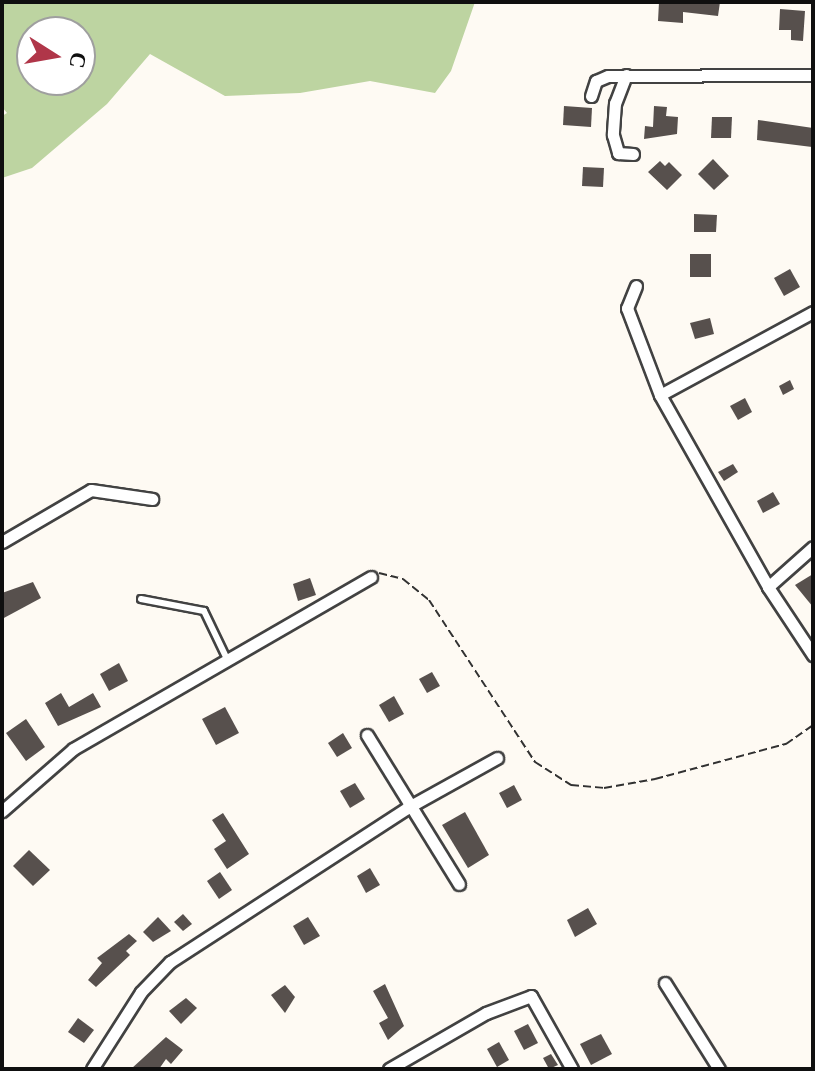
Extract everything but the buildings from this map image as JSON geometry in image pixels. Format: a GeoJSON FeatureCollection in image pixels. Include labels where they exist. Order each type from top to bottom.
{"type":"FeatureCollection","features":[{"type":"Feature","properties":{"kind":"street"},"geometry":{"type":"LineString","coordinates":[[591,96],[596,81],[626,75],[813,75]]}},
{"type":"Feature","properties":{"kind":"street"},"geometry":{"type":"LineString","coordinates":[[626,75],[615,103],[613,135],[618,153],[633,154]]}},
{"type":"Feature","properties":{"kind":"street"},"geometry":{"type":"LineString","coordinates":[[636,286],[627,308],[660,395],[768,587],[813,655]]}},
{"type":"Feature","properties":{"kind":"street"},"geometry":{"type":"LineString","coordinates":[[660,395],[813,312]]}},
{"type":"Feature","properties":{"kind":"street"},"geometry":{"type":"LineString","coordinates":[[2,542],[91,490],[152,499]]}},
{"type":"Feature","properties":{"kind":"street"},"geometry":{"type":"LineString","coordinates":[[768,587],[813,547]]}},
{"type":"Feature","properties":{"kind":"street"},"geometry":{"type":"LineString","coordinates":[[2,811],[73,749],[249,643],[371,577]]}},
{"type":"Feature","properties":{"kind":"street"},"geometry":{"type":"LineString","coordinates":[[367,735],[407,808],[426,825],[459,884]]}},
{"type":"Feature","properties":{"kind":"street"},"geometry":{"type":"LineString","coordinates":[[92,1069],[141,992],[170,962],[407,808],[497,758]]}},
{"type":"Feature","properties":{"kind":"street"},"geometry":{"type":"LineString","coordinates":[[665,983],[719,1069]]}},
{"type":"Feature","properties":{"kind":"street"},"geometry":{"type":"LineString","coordinates":[[389,1069],[486,1013],[531,996],[572,1069]]}},
{"type":"Feature","properties":{"kind":"lane"},"geometry":{"type":"LineString","coordinates":[[141,599],[204,611],[226,657]]}},
{"type":"Feature","properties":{"kind":"path"},"geometry":{"type":"LineString","coordinates":[[371,577],[384,571],[429,600],[535,762],[571,785],[604,788],[655,779],[786,744],[813,725]]}},
{"type":"Feature","properties":{"kind":"green space"},"geometry":{"type":"Polygon","coordinates":[[[2,2],[475,2],[451,71],[435,93],[370,81],[300,93],[225,96],[150,54],[107,104],[32,168],[2,178],[2,116],[7,113],[2,107],[2,2]]]}}]}
